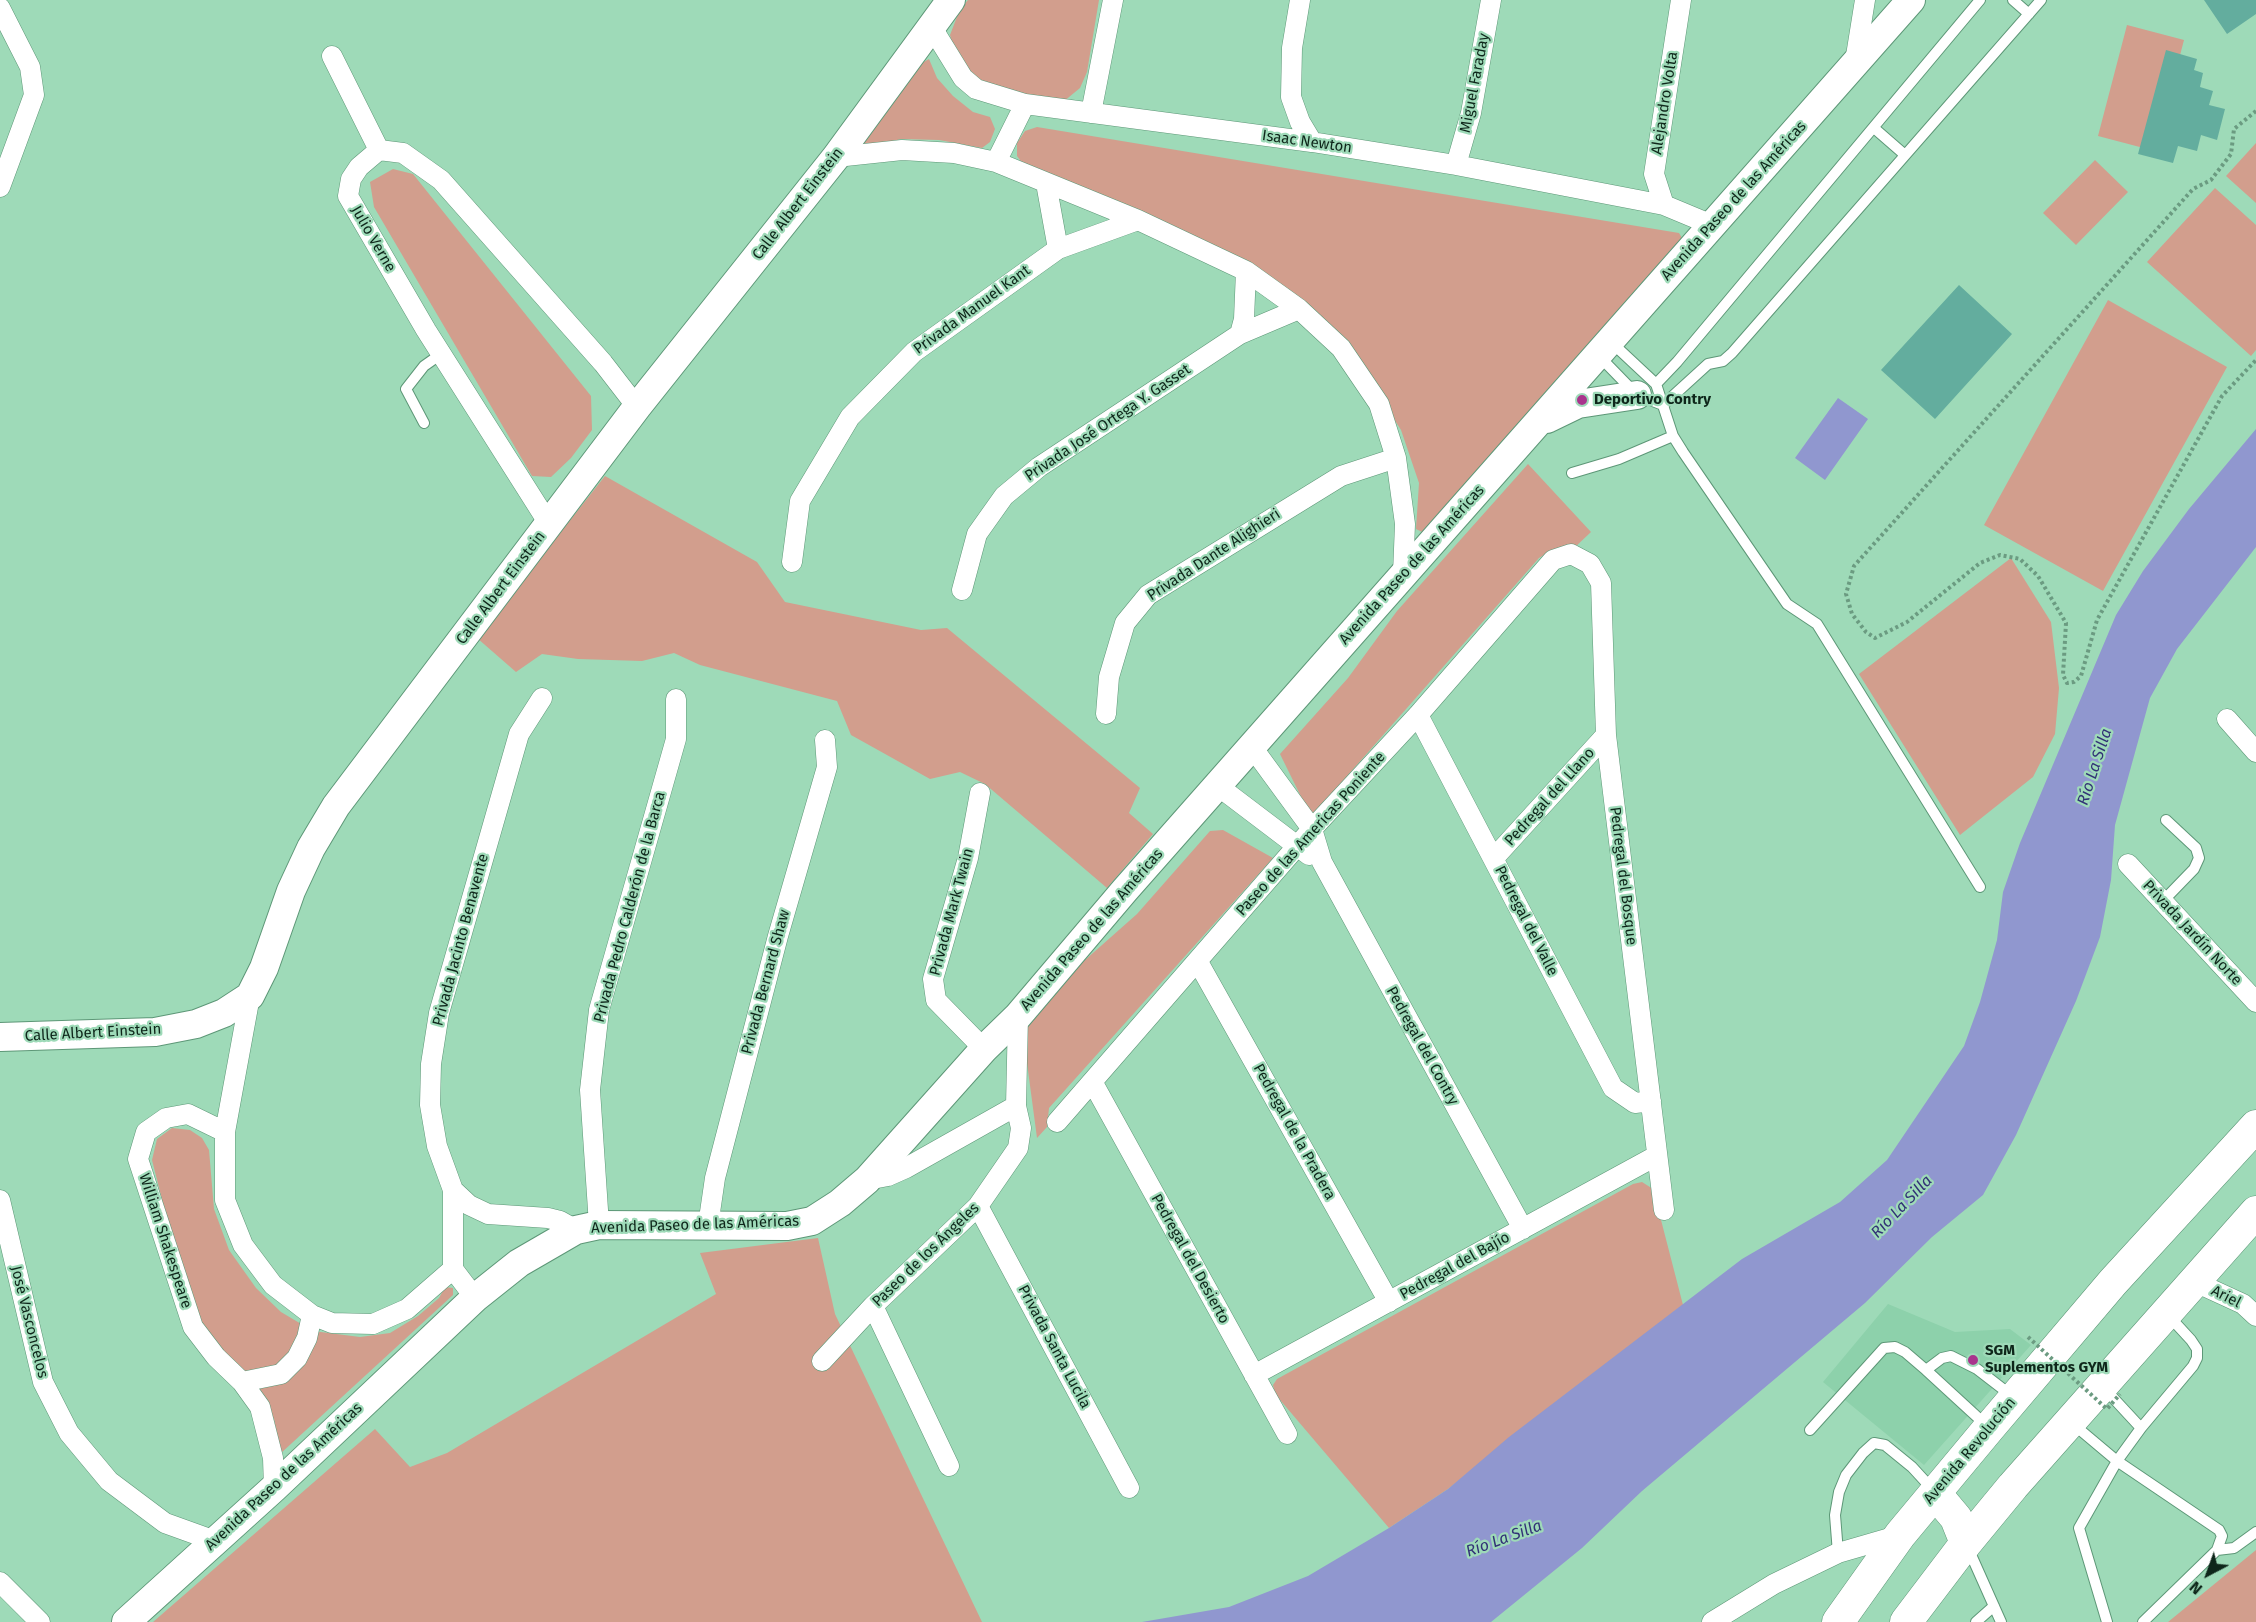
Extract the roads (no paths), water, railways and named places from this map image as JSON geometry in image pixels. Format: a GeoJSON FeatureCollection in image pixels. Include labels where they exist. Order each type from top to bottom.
{"type":"FeatureCollection","features":[{"type":"Feature","properties":{"kind":"main road","name":"Avenida Revolución"},"geometry":{"type":"LineString","coordinates":[[1838,1622],[1900,1535],[1989,1428],[2113,1282],[2256,1126]]}},
{"type":"Feature","properties":{"kind":"main road"},"geometry":{"type":"LineString","coordinates":[[1906,1622],[1966,1543],[2070,1421],[2111,1390],[2166,1312],[2256,1212]]}},
{"type":"Feature","properties":{"kind":"main road"},"geometry":{"type":"LineString","coordinates":[[1935,1493],[1956,1518],[1966,1543]]}},
{"type":"Feature","properties":{"kind":"street","name":"Calle Albert Einstein"},"geometry":{"type":"LineString","coordinates":[[0,1037],[155,1032],[196,1024],[224,1013],[250,996],[264,968],[291,891],[310,848],[336,806],[637,407],[836,157],[951,0]]}},
{"type":"Feature","properties":{"kind":"street"},"geometry":{"type":"LineString","coordinates":[[1091,113],[1113,0]]}},
{"type":"Feature","properties":{"kind":"street"},"geometry":{"type":"LineString","coordinates":[[1300,0],[1292,48],[1291,97],[1300,123],[1312,142]]}},
{"type":"Feature","properties":{"kind":"street","name":"Miguel Faraday"},"geometry":{"type":"LineString","coordinates":[[1456,165],[1471,113],[1491,0]]}},
{"type":"Feature","properties":{"kind":"street","name":"Alejandro Volta"},"geometry":{"type":"LineString","coordinates":[[1664,205],[1654,174],[1681,0]]}},
{"type":"Feature","properties":{"kind":"street"},"geometry":{"type":"LineString","coordinates":[[1855,64],[1865,0]]}},
{"type":"Feature","properties":{"kind":"street","name":"Avenida Paseo de las Américas"},"geometry":{"type":"LineString","coordinates":[[126,1622],[274,1488],[475,1298],[519,1263],[588,1228],[787,1226],[812,1221],[834,1208],[867,1179],[984,1049],[1018,1016],[1403,574],[1540,423],[1911,0]]}},
{"type":"Feature","properties":{"kind":"street"},"geometry":{"type":"LineString","coordinates":[[0,8],[30,67],[34,95],[0,187]]}},
{"type":"Feature","properties":{"kind":"street","name":"Isaac Newton"},"geometry":{"type":"LineString","coordinates":[[931,26],[963,78],[975,89],[1025,104],[1312,142],[1456,165],[1664,205],[1712,225]]}},
{"type":"Feature","properties":{"kind":"street"},"geometry":{"type":"LineString","coordinates":[[332,56],[379,150],[403,153],[441,180],[603,363],[637,407]]}},
{"type":"Feature","properties":{"kind":"street"},"geometry":{"type":"LineString","coordinates":[[996,162],[1025,104]]}},
{"type":"Feature","properties":{"kind":"street","name":"Julio Verne"},"geometry":{"type":"LineString","coordinates":[[379,150],[369,157],[351,179],[348,196],[441,354],[549,524]]}},
{"type":"Feature","properties":{"kind":"street"},"geometry":{"type":"LineString","coordinates":[[836,157],[902,150],[954,153],[996,162],[1138,220],[1246,271],[1299,309],[1341,348],[1379,404],[1396,458],[1405,524],[1403,574]]}},
{"type":"Feature","properties":{"kind":"street"},"geometry":{"type":"LineString","coordinates":[[1046,183],[1058,249]]}},
{"type":"Feature","properties":{"kind":"street","name":"Privada Manuel Kant"},"geometry":{"type":"LineString","coordinates":[[792,562],[800,501],[850,417],[914,352],[1058,249],[1138,220]]}},
{"type":"Feature","properties":{"kind":"street"},"geometry":{"type":"LineString","coordinates":[[1240,334],[1246,271]]}},
{"type":"Feature","properties":{"kind":"street","name":"Privada José Ortega Y. Gasset"},"geometry":{"type":"LineString","coordinates":[[962,590],[977,534],[1004,496],[1039,467],[1240,334],[1299,309]]}},
{"type":"Feature","properties":{"kind":"street"},"geometry":{"type":"LineString","coordinates":[[1540,423],[1578,404],[1652,395]]}},
{"type":"Feature","properties":{"kind":"street","name":"Privada Dante Alighieri"},"geometry":{"type":"LineString","coordinates":[[1106,714],[1110,678],[1125,623],[1148,595],[1341,476],[1396,458]]}},
{"type":"Feature","properties":{"kind":"street","name":"Paseo de las Americas Poniente"},"geometry":{"type":"LineString","coordinates":[[1057,1122],[1312,829],[1419,716],[1553,560],[1571,554]]}},
{"type":"Feature","properties":{"kind":"street","name":"Pedregal del Bosque"},"geometry":{"type":"LineString","coordinates":[[1571,554],[1590,564],[1601,583],[1606,735],[1664,1210]]}},
{"type":"Feature","properties":{"kind":"street","name":"Privada Jacinto Benavente"},"geometry":{"type":"LineString","coordinates":[[453,1269],[453,1190],[437,1146],[430,1105],[431,1064],[439,1013],[519,734],[542,698]]}},
{"type":"Feature","properties":{"kind":"street","name":"Privada Pedro Calderón de la Barca"},"geometry":{"type":"LineString","coordinates":[[588,1228],[590,1090],[599,1010],[676,739],[676,699]]}},
{"type":"Feature","properties":{"kind":"street","name":"Pedregal del Valle"},"geometry":{"type":"LineString","coordinates":[[1419,716],[1613,1088],[1635,1103],[1652,1101]]}},
{"type":"Feature","properties":{"kind":"street"},"geometry":{"type":"LineString","coordinates":[[2227,719],[2256,752]]}},
{"type":"Feature","properties":{"kind":"street","name":"Pedregal del Llano"},"geometry":{"type":"LineString","coordinates":[[1494,858],[1606,735]]}},
{"type":"Feature","properties":{"kind":"street","name":"Privada Bernard Shaw"},"geometry":{"type":"LineString","coordinates":[[708,1226],[715,1178],[775,948],[827,767],[825,740]]}},
{"type":"Feature","properties":{"kind":"street","name":"Pedregal del Contry"},"geometry":{"type":"LineString","coordinates":[[1252,747],[1312,829],[1322,862],[1523,1230]]}},
{"type":"Feature","properties":{"kind":"street"},"geometry":{"type":"LineString","coordinates":[[1218,786],[1297,848],[1322,862]]}},
{"type":"Feature","properties":{"kind":"street","name":"Privada Mark Twain"},"geometry":{"type":"LineString","coordinates":[[980,793],[968,858],[933,979],[936,1000],[984,1049]]}},
{"type":"Feature","properties":{"kind":"street","name":"Privada Jardín Norte"},"geometry":{"type":"LineString","coordinates":[[2128,864],[2256,1002]]}},
{"type":"Feature","properties":{"kind":"street","name":"Pedregal de la Pradera"},"geometry":{"type":"LineString","coordinates":[[1198,962],[1389,1302]]}},
{"type":"Feature","properties":{"kind":"street"},"geometry":{"type":"LineString","coordinates":[[250,996],[225,1132],[225,1200],[243,1245],[273,1285],[312,1315],[332,1323],[373,1324],[407,1309],[453,1269],[475,1298]]}},
{"type":"Feature","properties":{"kind":"street","name":"Paseo de los Ángeles"},"geometry":{"type":"LineString","coordinates":[[822,1361],[873,1306],[978,1206],[1018,1148],[1021,1128],[1016,1106],[1018,1016]]}},
{"type":"Feature","properties":{"kind":"street","name":"Pedregal del Desierto"},"geometry":{"type":"LineString","coordinates":[[1093,1083],[1287,1434]]}},
{"type":"Feature","properties":{"kind":"street"},"geometry":{"type":"LineString","coordinates":[[867,1179],[888,1176],[906,1168],[1016,1106]]}},
{"type":"Feature","properties":{"kind":"street","name":"William Shakespeare"},"geometry":{"type":"LineString","coordinates":[[225,1132],[188,1114],[166,1118],[146,1132],[138,1159],[193,1328],[216,1357],[242,1382],[260,1407],[273,1458],[274,1488]]}},
{"type":"Feature","properties":{"kind":"street","name":"Pedregal del Bajío"},"geometry":{"type":"LineString","coordinates":[[1254,1375],[1656,1156]]}},
{"type":"Feature","properties":{"kind":"street"},"geometry":{"type":"LineString","coordinates":[[453,1190],[469,1205],[488,1214],[548,1218],[588,1228]]}},
{"type":"Feature","properties":{"kind":"street","name":"José Vasconcelos"},"geometry":{"type":"LineString","coordinates":[[0,1200],[43,1382],[69,1433],[109,1481],[165,1523],[215,1541]]}},
{"type":"Feature","properties":{"kind":"street","name":"Privada Santa Lucila"},"geometry":{"type":"LineString","coordinates":[[978,1206],[1129,1488]]}},
{"type":"Feature","properties":{"kind":"street","name":"Ariel"},"geometry":{"type":"LineString","coordinates":[[2193,1281],[2242,1304],[2256,1316]]}},
{"type":"Feature","properties":{"kind":"street"},"geometry":{"type":"LineString","coordinates":[[873,1306],[949,1466]]}},
{"type":"Feature","properties":{"kind":"street"},"geometry":{"type":"LineString","coordinates":[[242,1382],[281,1374],[297,1358],[307,1338],[312,1315]]}},
{"type":"Feature","properties":{"kind":"street"},"geometry":{"type":"LineString","coordinates":[[1712,1622],[1774,1584],[1838,1552],[1900,1535]]}},
{"type":"Feature","properties":{"kind":"street"},"geometry":{"type":"LineString","coordinates":[[0,1582],[40,1622]]}},
{"type":"Feature","properties":{"kind":"lane"},"geometry":{"type":"LineString","coordinates":[[1652,395],[1677,362],[1980,0]]}},
{"type":"Feature","properties":{"kind":"lane"},"geometry":{"type":"LineString","coordinates":[[2013,0],[2029,14]]}},
{"type":"Feature","properties":{"kind":"lane"},"geometry":{"type":"LineString","coordinates":[[1652,395],[1708,364],[1723,361],[1731,353],[2041,0]]}},
{"type":"Feature","properties":{"kind":"lane"},"geometry":{"type":"LineString","coordinates":[[1874,128],[1905,155]]}},
{"type":"Feature","properties":{"kind":"lane"},"geometry":{"type":"LineString","coordinates":[[1604,348],[1652,395]]}},
{"type":"Feature","properties":{"kind":"lane"},"geometry":{"type":"LineString","coordinates":[[1604,348],[1652,395],[1673,436],[1787,604],[1817,624],[1980,887]]}},
{"type":"Feature","properties":{"kind":"lane"},"geometry":{"type":"LineString","coordinates":[[424,423],[406,388],[424,366],[441,354]]}},
{"type":"Feature","properties":{"kind":"lane"},"geometry":{"type":"LineString","coordinates":[[1572,473],[1619,459],[1673,436]]}},
{"type":"Feature","properties":{"kind":"lane"},"geometry":{"type":"LineString","coordinates":[[2163,902],[2194,869],[2199,858],[2196,848],[2166,820]]}},
{"type":"Feature","properties":{"kind":"lane"},"geometry":{"type":"LineString","coordinates":[[2107,1622],[2079,1528],[2117,1461],[2197,1358],[2197,1349],[2191,1340],[2166,1312]]}},
{"type":"Feature","properties":{"kind":"lane"},"geometry":{"type":"LineString","coordinates":[[1810,1430],[1884,1348],[1895,1347],[1905,1352],[1926,1370],[1989,1428]]}},
{"type":"Feature","properties":{"kind":"lane"},"geometry":{"type":"LineString","coordinates":[[1926,1370],[1942,1358],[1951,1356],[1977,1369],[2015,1398]]}},
{"type":"Feature","properties":{"kind":"lane"},"geometry":{"type":"LineString","coordinates":[[2111,1390],[2141,1428]]}},
{"type":"Feature","properties":{"kind":"lane"},"geometry":{"type":"LineString","coordinates":[[2070,1421],[2117,1461],[2219,1530],[2222,1536],[2217,1550],[2143,1622]]}},
{"type":"Feature","properties":{"kind":"lane"},"geometry":{"type":"LineString","coordinates":[[1838,1552],[1835,1515],[1839,1492],[1846,1474],[1874,1443],[1885,1445],[1912,1467],[1935,1493]]}},
{"type":"Feature","properties":{"kind":"lane"},"geometry":{"type":"LineString","coordinates":[[2217,1550],[2234,1548],[2256,1532]]}},
{"type":"Feature","properties":{"kind":"lane"},"geometry":{"type":"LineString","coordinates":[[1966,1543],[2001,1622]]}},
{"type":"Feature","properties":{"kind":"lane"},"geometry":{"type":"LineString","coordinates":[[1976,1622],[1994,1606]]}},
{"type":"Feature","properties":{"kind":"water"},"geometry":{"type":"Polygon","coordinates":[[[1838,398],[1868,419],[1825,480],[1795,458],[1838,398]]]}},
{"type":"Feature","properties":{"kind":"water","name":"Río La Silla"},"geometry":{"type":"Polygon","coordinates":[[[2256,429],[2256,547],[2177,649],[2150,698],[2115,825],[2111,880],[2100,937],[2076,1001],[2016,1135],[1983,1195],[1932,1237],[1865,1303],[1642,1491],[1582,1548],[1491,1622],[1142,1622],[1229,1607],[1308,1576],[1389,1528],[1448,1489],[1509,1437],[1742,1259],[1840,1202],[1887,1160],[1964,1046],[1980,1002],[1997,940],[2003,892],[2020,843],[2116,615],[2143,571],[2189,509],[2256,429]]]}},
{"type":"Feature","properties":{"kind":"place","name":"Deportivo Contry"},"geometry":{"type":"Point","coordinates":[1582,400]}},
{"type":"Feature","properties":{"kind":"place","name":"SGM Suplementos GYM"},"geometry":{"type":"Point","coordinates":[1973,1360]}}]}
